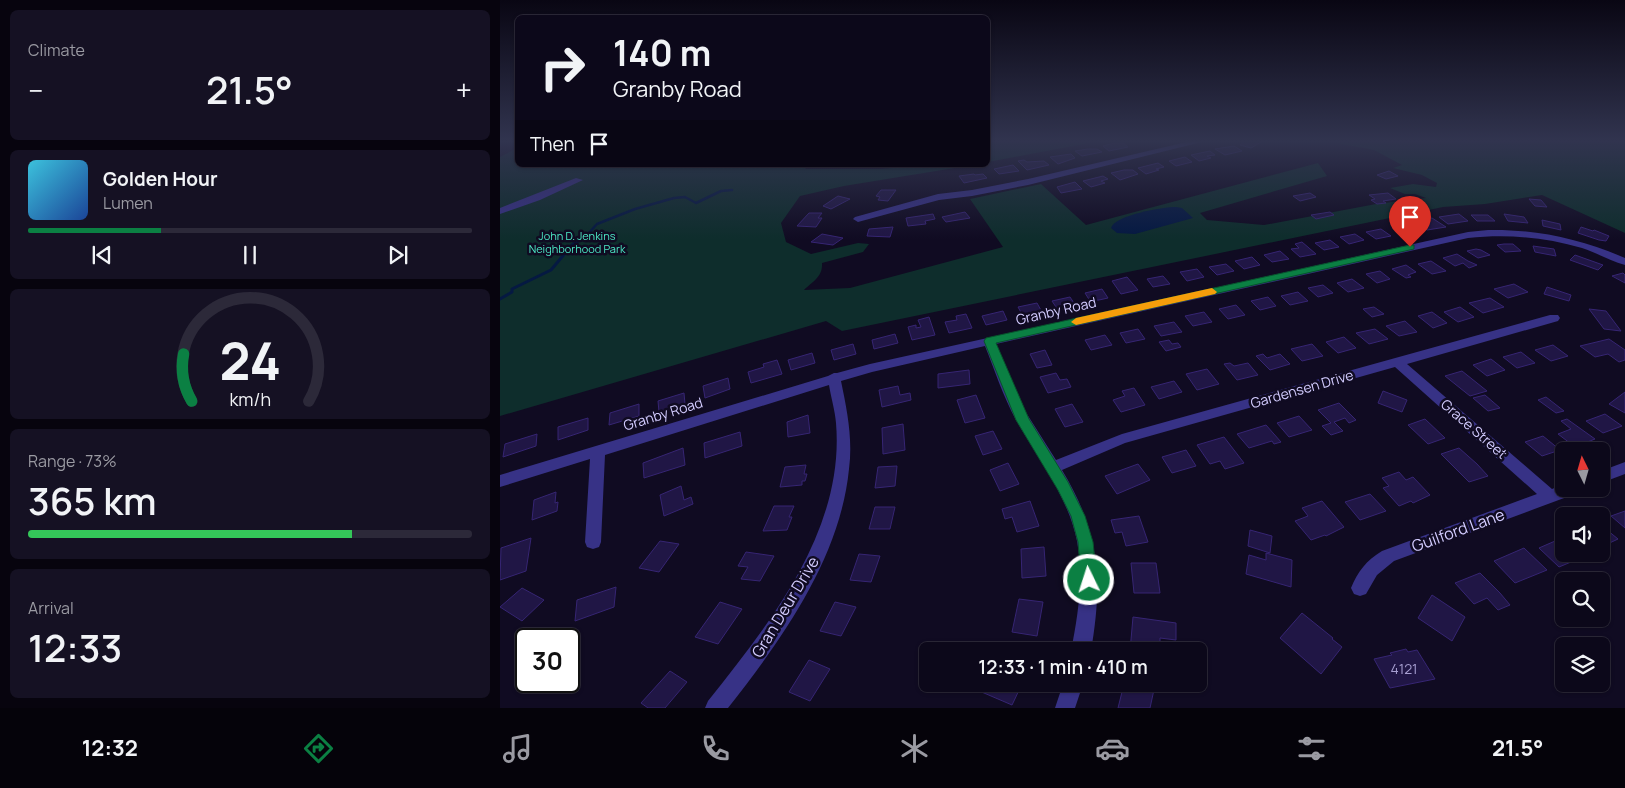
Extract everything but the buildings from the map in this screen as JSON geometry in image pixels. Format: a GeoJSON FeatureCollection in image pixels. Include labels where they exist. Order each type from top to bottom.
{"type":"FeatureCollection","features":[{"type":"Feature","properties":{"kind":"street"},"geometry":{"type":"LineString","coordinates":[[858,219],[938,197],[972,194],[1066,173]]}},
{"type":"Feature","properties":{"kind":"street"},"geometry":{"type":"LineString","coordinates":[[500,211],[579,180]]}},
{"type":"Feature","properties":{"kind":"street","name":"Granby Road"},"geometry":{"type":"LineString","coordinates":[[500,481],[834,378],[990,341],[1481,233],[1545,236],[1583,246],[1625,262]]}},
{"type":"Feature","properties":{"kind":"street","name":"Gardensen Drive"},"geometry":{"type":"LineString","coordinates":[[1052,468],[1122,439],[1554,318]]}},
{"type":"Feature","properties":{"kind":"street"},"geometry":{"type":"LineString","coordinates":[[990,341],[1023,420],[1078,516],[1087,549],[1089,580],[1082,642]]}},
{"type":"Feature","properties":{"kind":"street","name":"Grace Street"},"geometry":{"type":"LineString","coordinates":[[1397,362],[1550,496]]}},
{"type":"Feature","properties":{"kind":"street","name":"Gran Deur Drive"},"geometry":{"type":"LineString","coordinates":[[715,708],[751,663],[781,619],[805,579],[822,542],[839,492],[844,446],[844,419],[834,378]]}},
{"type":"Feature","properties":{"kind":"street"},"geometry":{"type":"LineString","coordinates":[[593,542],[598,450]]}},
{"type":"Feature","properties":{"kind":"street"},"geometry":{"type":"LineString","coordinates":[[1610,474],[1625,468]]}},
{"type":"Feature","properties":{"kind":"street","name":"Guilford Lane"},"geometry":{"type":"LineString","coordinates":[[1360,588],[1364,577],[1374,565],[1388,556],[1555,494]]}},
{"type":"Feature","properties":{"kind":"street"},"geometry":{"type":"LineString","coordinates":[[1065,708],[1070,692]]}},
{"type":"Feature","properties":{"kind":"green space","name":"John D. Jenkins Neighborhood Park"},"geometry":{"type":"Polygon","coordinates":[[[500,173],[924,173],[844,186],[800,196],[781,223],[786,242],[811,254],[858,243],[869,244],[863,252],[822,263],[819,276],[804,290],[850,288],[1003,247],[970,199],[1041,184],[1086,225],[1280,173],[1325,173],[1327,176],[1200,213],[1207,220],[1264,225],[1376,204],[1426,198],[1415,194],[1405,194],[1390,188],[1413,184],[1436,187],[1437,183],[1414,173],[1625,173],[1625,233],[1542,195],[1485,204],[1443,207],[842,331],[826,321],[500,416],[500,173]]]}},
{"type":"Feature","properties":{"kind":"water"},"geometry":{"type":"Polygon","coordinates":[[[1161,208],[1182,208],[1193,218],[1135,234],[1117,233],[1111,228],[1114,223],[1130,216],[1161,208]]]}},
{"type":"Feature","properties":{"kind":"waterway"},"geometry":{"type":"LineString","coordinates":[[587,235],[597,224],[635,209],[674,198],[685,197],[696,203],[721,191],[732,190]]}},
{"type":"Feature","properties":{"kind":"waterway"},"geometry":{"type":"LineString","coordinates":[[500,299],[512,292],[512,289],[551,270],[572,245],[589,234]]}},
{"type":"Feature","properties":{"kind":"slow traffic"},"geometry":{"type":"LineString","coordinates":[[1076,322],[1212,292]]}},
{"type":"Feature","properties":{"kind":"route"},"geometry":{"type":"LineString","coordinates":[[1089,580],[1088,556],[1078,516],[1063,486],[1023,420],[1008,388],[990,341],[1410,247]]}}]}
